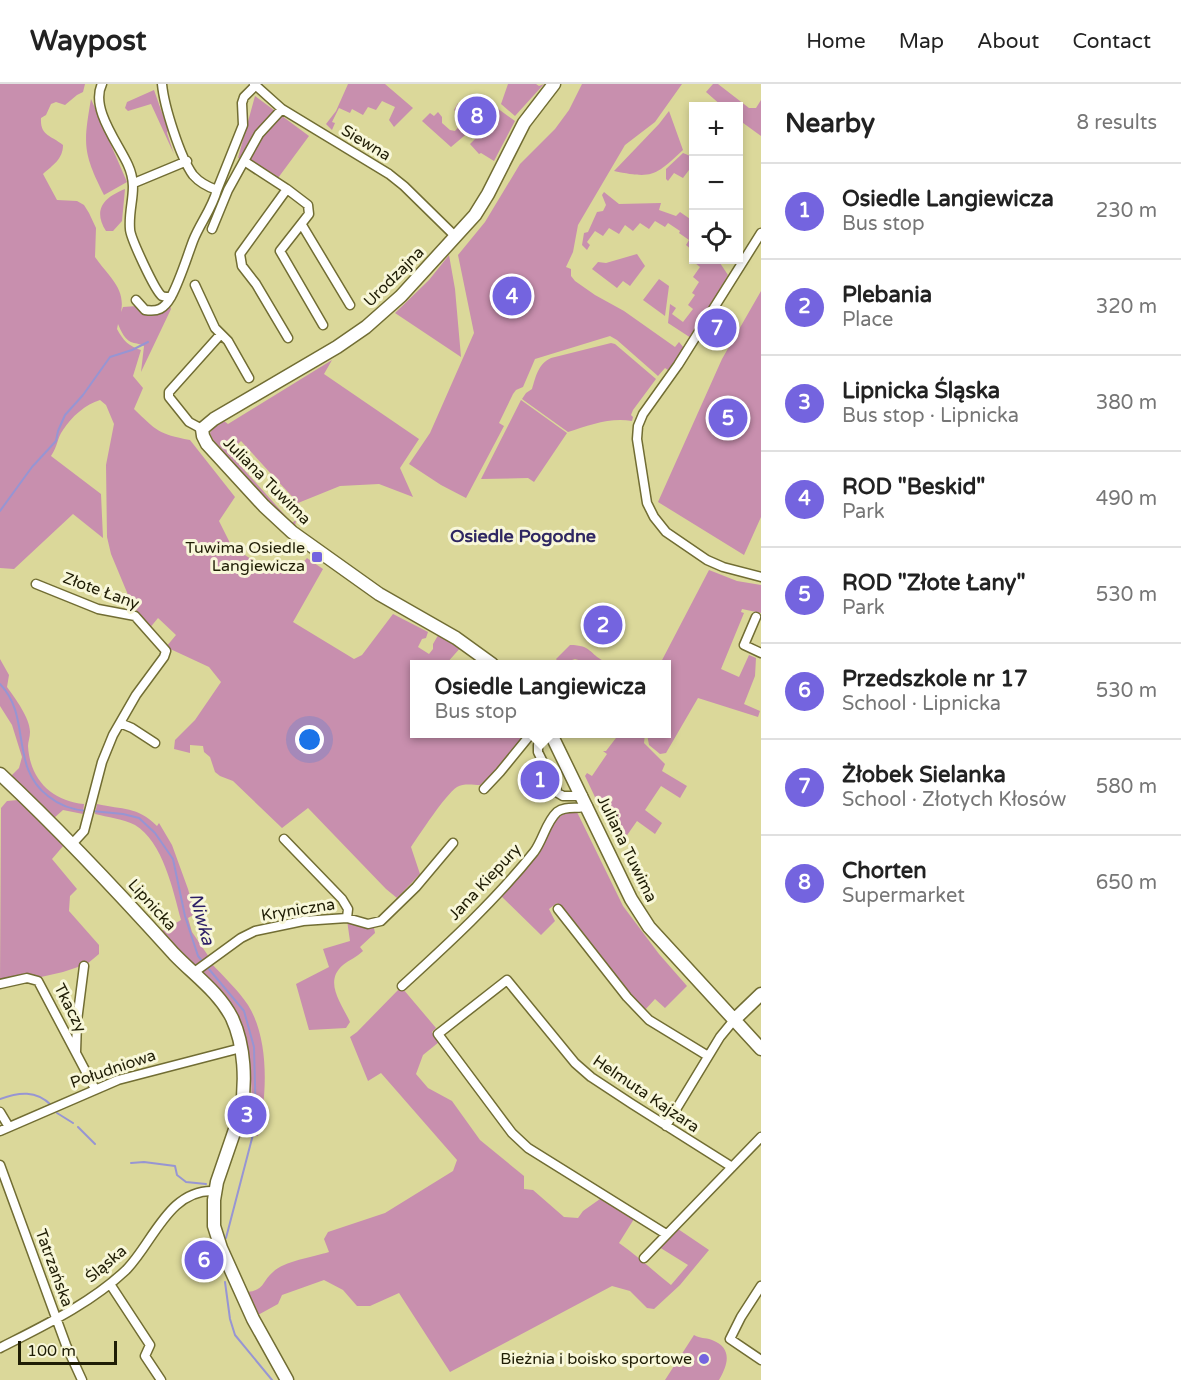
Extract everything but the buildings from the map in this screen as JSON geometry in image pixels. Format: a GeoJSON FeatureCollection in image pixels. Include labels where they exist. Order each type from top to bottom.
{"type":"FeatureCollection","features":[{"type":"Feature","properties":{"kind":"street"},"geometry":{"type":"LineString","coordinates":[[102,84],[97,96],[106,126],[129,166],[134,183],[129,231],[155,287],[163,296],[171,297]]}},
{"type":"Feature","properties":{"kind":"street"},"geometry":{"type":"LineString","coordinates":[[162,84],[170,122],[192,173],[198,180],[217,190]]}},
{"type":"Feature","properties":{"kind":"street","name":"Urodzajna"},"geometry":{"type":"LineString","coordinates":[[203,433],[214,419],[366,327],[401,296],[456,237],[483,202],[528,117],[554,84]]}},
{"type":"Feature","properties":{"kind":"street"},"geometry":{"type":"LineString","coordinates":[[136,300],[145,310],[156,312],[165,307],[171,297],[194,239],[214,203],[243,125],[244,97],[255,85]]}},
{"type":"Feature","properties":{"kind":"street","name":"Siewna"},"geometry":{"type":"LineString","coordinates":[[255,85],[282,109],[405,186],[456,237]]}},
{"type":"Feature","properties":{"kind":"street"},"geometry":{"type":"LineString","coordinates":[[212,229],[228,189],[244,161],[260,134],[282,109]]}},
{"type":"Feature","properties":{"kind":"street"},"geometry":{"type":"LineString","coordinates":[[134,183],[187,161]]}},
{"type":"Feature","properties":{"kind":"street"},"geometry":{"type":"LineString","coordinates":[[244,161],[308,205],[309,214],[280,251],[323,325]]}},
{"type":"Feature","properties":{"kind":"street"},"geometry":{"type":"LineString","coordinates":[[287,189],[240,254],[242,266],[256,284],[288,338]]}},
{"type":"Feature","properties":{"kind":"street"},"geometry":{"type":"LineString","coordinates":[[302,225],[350,304]]}},
{"type":"Feature","properties":{"kind":"street"},"geometry":{"type":"LineString","coordinates":[[761,233],[678,365],[643,414],[638,426],[637,439],[647,503],[654,517],[666,532],[707,560],[723,567],[761,577]]}},
{"type":"Feature","properties":{"kind":"street"},"geometry":{"type":"LineString","coordinates":[[195,285],[215,328],[228,341],[249,378]]}},
{"type":"Feature","properties":{"kind":"street"},"geometry":{"type":"LineString","coordinates":[[203,433],[189,422],[169,397],[169,392],[220,335]]}},
{"type":"Feature","properties":{"kind":"street","name":"Juliana Tuwima"},"geometry":{"type":"LineString","coordinates":[[203,433],[207,444],[292,532],[379,594],[456,638],[486,660]]}},
{"type":"Feature","properties":{"kind":"street","name":"Złote Łany"},"geometry":{"type":"LineString","coordinates":[[36,584],[98,609],[135,616],[164,648],[164,657],[136,695],[120,723],[102,762],[84,831],[72,844]]}},
{"type":"Feature","properties":{"kind":"street"},"geometry":{"type":"LineString","coordinates":[[756,617],[744,645],[761,653]]}},
{"type":"Feature","properties":{"kind":"street"},"geometry":{"type":"LineString","coordinates":[[120,723],[155,742]]}},
{"type":"Feature","properties":{"kind":"street"},"geometry":{"type":"LineString","coordinates":[[484,789],[528,738]]}},
{"type":"Feature","properties":{"kind":"street"},"geometry":{"type":"LineString","coordinates":[[545,738],[538,745],[538,752],[558,793],[585,801]]}},
{"type":"Feature","properties":{"kind":"street","name":"Juliana Tuwima"},"geometry":{"type":"LineString","coordinates":[[551,738],[585,801],[631,899],[650,927],[761,1049]]}},
{"type":"Feature","properties":{"kind":"street","name":"Lipnicka"},"geometry":{"type":"LineString","coordinates":[[0,774],[200,967],[236,1027],[241,1048],[244,1087],[241,1112],[215,1191],[214,1219],[218,1240],[253,1319],[287,1380]]}},
{"type":"Feature","properties":{"kind":"street","name":"Jana Kiepury"},"geometry":{"type":"LineString","coordinates":[[402,986],[469,924],[535,850],[552,817],[558,811],[569,807],[581,809],[585,801]]}},
{"type":"Feature","properties":{"kind":"street","name":"Kryniczna"},"geometry":{"type":"LineString","coordinates":[[284,839],[342,899],[348,909],[347,918]]}},
{"type":"Feature","properties":{"kind":"street","name":"Kryniczna"},"geometry":{"type":"LineString","coordinates":[[200,967],[241,938],[255,931],[303,921],[347,918],[373,924],[385,919],[453,843]]}},
{"type":"Feature","properties":{"kind":"street"},"geometry":{"type":"LineString","coordinates":[[558,909],[627,997],[649,1020],[708,1056]]}},
{"type":"Feature","properties":{"kind":"street","name":"Tkaczy"},"geometry":{"type":"LineString","coordinates":[[76,1053],[77,1021],[84,966]]}},
{"type":"Feature","properties":{"kind":"street","name":"Tkaczy"},"geometry":{"type":"LineString","coordinates":[[0,984],[27,978],[38,981],[95,1089]]}},
{"type":"Feature","properties":{"kind":"street","name":"Helmuta Kajzara"},"geometry":{"type":"LineString","coordinates":[[666,1234],[528,1148],[513,1133],[438,1034],[507,980],[575,1063],[591,1077],[732,1167]]}},
{"type":"Feature","properties":{"kind":"street"},"geometry":{"type":"LineString","coordinates":[[666,1126],[720,1037],[761,994]]}},
{"type":"Feature","properties":{"kind":"street","name":"Południowa"},"geometry":{"type":"LineString","coordinates":[[0,1131],[95,1089],[142,1072],[241,1048]]}},
{"type":"Feature","properties":{"kind":"street"},"geometry":{"type":"LineString","coordinates":[[0,1112],[9,1127]]}},
{"type":"Feature","properties":{"kind":"street"},"geometry":{"type":"LineString","coordinates":[[644,1258],[761,1137]]}},
{"type":"Feature","properties":{"kind":"street","name":"Tatrzańska"},"geometry":{"type":"LineString","coordinates":[[0,1165],[66,1345],[82,1380]]}},
{"type":"Feature","properties":{"kind":"street","name":"Śląska"},"geometry":{"type":"LineString","coordinates":[[1,1346],[57,1318],[110,1284],[140,1254],[175,1204],[206,1191],[215,1191]]}},
{"type":"Feature","properties":{"kind":"street"},"geometry":{"type":"LineString","coordinates":[[110,1284],[150,1345],[145,1356],[161,1380]]}},
{"type":"Feature","properties":{"kind":"street"},"geometry":{"type":"LineString","coordinates":[[761,1286],[730,1339],[761,1360]]}},
{"type":"Feature","properties":{"kind":"shaded area"},"geometry":{"type":"Polygon","coordinates":[[[0,84],[85,84],[83,92],[65,105],[56,102],[51,104],[46,115],[41,118],[44,132],[63,145],[59,158],[43,174],[57,200],[77,201],[84,205],[89,213],[96,228],[95,257],[118,289],[121,296],[121,312],[123,307],[137,306],[146,314],[170,305],[171,309],[141,372],[144,346],[128,340],[118,324],[117,329],[124,339],[133,347],[141,350],[133,376],[143,388],[134,409],[159,430],[171,436],[190,440],[235,497],[219,521],[232,547],[264,567],[288,573],[298,568],[307,558],[323,569],[293,622],[354,659],[362,655],[393,614],[428,632],[418,647],[429,654],[440,632],[462,646],[450,660],[410,660],[410,738],[524,738],[501,766],[480,785],[457,787],[440,806],[411,847],[420,874],[397,898],[308,808],[282,828],[233,781],[215,772],[203,746],[190,745],[190,753],[174,749],[175,740],[195,720],[221,682],[209,667],[166,647],[176,635],[158,618],[149,629],[131,602],[111,554],[107,537],[106,465],[114,424],[106,405],[100,400],[84,408],[70,420],[61,433],[51,456],[101,494],[103,538],[73,514],[14,569],[0,568],[0,84]]]}},
{"type":"Feature","properties":{"kind":"shaded area"},"geometry":{"type":"Polygon","coordinates":[[[348,84],[385,84],[413,108],[394,127],[389,120],[395,107],[382,101],[376,110],[368,107],[363,115],[352,109],[350,113],[339,108],[332,122],[335,123],[332,130],[326,124],[336,111],[348,84]]]}},
{"type":"Feature","properties":{"kind":"shaded area"},"geometry":{"type":"Polygon","coordinates":[[[508,84],[536,84],[539,86],[544,84],[515,116],[501,104],[508,84]]]}},
{"type":"Feature","properties":{"kind":"shaded area"},"geometry":{"type":"Polygon","coordinates":[[[582,84],[682,84],[655,122],[625,145],[578,225],[573,252],[566,267],[571,269],[571,276],[575,281],[595,295],[624,311],[675,347],[679,342],[684,348],[668,370],[665,368],[658,376],[610,336],[535,359],[523,387],[513,394],[499,423],[504,426],[466,498],[409,464],[430,433],[474,333],[458,255],[485,222],[520,164],[555,129],[569,110],[582,84]]]}},
{"type":"Feature","properties":{"kind":"shaded area"},"geometry":{"type":"Polygon","coordinates":[[[713,84],[718,84],[741,102],[717,102],[706,92],[713,84]]]}},
{"type":"Feature","properties":{"kind":"shaded area"},"geometry":{"type":"Polygon","coordinates":[[[154,90],[174,154],[151,104],[128,111],[125,108],[127,102],[154,90]]]}},
{"type":"Feature","properties":{"kind":"shaded area"},"geometry":{"type":"Polygon","coordinates":[[[255,96],[309,136],[278,178],[256,164],[238,158],[255,96]]]}},
{"type":"Feature","properties":{"kind":"shaded area"},"geometry":{"type":"Polygon","coordinates":[[[91,99],[127,182],[104,195],[92,169],[87,148],[91,99]]]}},
{"type":"Feature","properties":{"kind":"shaded area"},"geometry":{"type":"Polygon","coordinates":[[[486,100],[515,121],[494,161],[479,154],[470,144],[476,138],[470,131],[451,147],[422,121],[430,113],[434,116],[438,112],[442,117],[442,123],[455,131],[462,123],[462,118],[454,110],[458,103],[470,110],[466,114],[478,126],[487,117],[480,110],[486,100]]]}},
{"type":"Feature","properties":{"kind":"shaded area"},"geometry":{"type":"Polygon","coordinates":[[[761,100],[761,136],[743,123],[743,103],[749,108],[756,108],[761,100]]]}},
{"type":"Feature","properties":{"kind":"shaded area"},"geometry":{"type":"Polygon","coordinates":[[[669,111],[683,150],[653,173],[637,175],[614,171],[659,124],[669,111]]]}},
{"type":"Feature","properties":{"kind":"shaded area"},"geometry":{"type":"Polygon","coordinates":[[[683,153],[689,155],[689,170],[683,178],[674,173],[668,181],[666,169],[683,153]]]}},
{"type":"Feature","properties":{"kind":"shaded area"},"geometry":{"type":"Polygon","coordinates":[[[125,189],[122,221],[113,231],[106,231],[100,216],[103,205],[112,196],[125,189]]]}},
{"type":"Feature","properties":{"kind":"shaded area"},"geometry":{"type":"Polygon","coordinates":[[[604,192],[619,204],[661,203],[659,210],[676,216],[680,212],[689,218],[689,240],[668,223],[665,227],[655,221],[649,229],[640,223],[633,231],[625,225],[619,234],[609,228],[603,236],[595,231],[587,242],[590,245],[587,250],[582,245],[584,233],[588,232],[597,212],[603,211],[606,205],[602,195],[604,192]]]}},
{"type":"Feature","properties":{"kind":"shaded area"},"geometry":{"type":"Polygon","coordinates":[[[637,254],[645,266],[630,286],[623,281],[617,288],[592,269],[598,262],[606,263],[637,254]]]}},
{"type":"Feature","properties":{"kind":"shaded area"},"geometry":{"type":"Polygon","coordinates":[[[449,255],[455,289],[461,357],[395,313],[429,280],[449,255]]]}},
{"type":"Feature","properties":{"kind":"shaded area"},"geometry":{"type":"Polygon","coordinates":[[[696,264],[721,264],[728,275],[691,338],[668,323],[670,304],[676,308],[672,314],[683,322],[693,309],[688,305],[695,295],[692,293],[699,282],[693,277],[700,267],[696,264]]]}},
{"type":"Feature","properties":{"kind":"shaded area"},"geometry":{"type":"Polygon","coordinates":[[[659,279],[669,286],[665,316],[643,300],[659,279]]]}},
{"type":"Feature","properties":{"kind":"shaded area"},"geometry":{"type":"Polygon","coordinates":[[[761,291],[761,517],[744,555],[658,502],[722,359],[761,291]]]}},
{"type":"Feature","properties":{"kind":"shaded area"},"geometry":{"type":"Polygon","coordinates":[[[611,343],[656,379],[633,410],[632,421],[608,421],[568,432],[522,399],[532,389],[538,371],[551,358],[611,343]]]}},
{"type":"Feature","properties":{"kind":"shaded area"},"geometry":{"type":"Polygon","coordinates":[[[332,360],[324,374],[419,439],[400,468],[413,497],[379,484],[340,486],[298,503],[241,441],[229,453],[292,523],[296,520],[295,527],[235,467],[214,442],[210,433],[214,427],[224,421],[228,424],[332,360]]]}},
{"type":"Feature","properties":{"kind":"shaded area"},"geometry":{"type":"Polygon","coordinates":[[[521,400],[567,433],[534,482],[528,478],[481,479],[521,400]]]}},
{"type":"Feature","properties":{"kind":"shaded area"},"geometry":{"type":"Polygon","coordinates":[[[709,570],[737,581],[761,585],[761,613],[742,609],[741,612],[744,613],[721,669],[739,677],[749,655],[756,658],[755,676],[744,704],[760,711],[758,717],[698,698],[666,753],[660,754],[649,745],[648,738],[671,738],[671,660],[662,660],[709,570]]]}},
{"type":"Feature","properties":{"kind":"shaded area"},"geometry":{"type":"Polygon","coordinates":[[[570,645],[577,645],[586,648],[602,660],[557,660],[570,645]]]}},
{"type":"Feature","properties":{"kind":"shaded area"},"geometry":{"type":"Polygon","coordinates":[[[0,659],[9,675],[7,687],[28,721],[30,758],[38,779],[45,787],[62,798],[84,804],[83,814],[63,810],[54,818],[11,776],[19,768],[22,757],[12,725],[0,706],[0,659]]]}},
{"type":"Feature","properties":{"kind":"shaded area"},"geometry":{"type":"Polygon","coordinates":[[[616,738],[645,738],[644,743],[665,764],[662,771],[687,786],[680,798],[661,786],[645,810],[662,823],[655,834],[637,821],[623,841],[613,835],[585,776],[587,773],[592,776],[607,754],[603,751],[606,751],[616,738]]]}},
{"type":"Feature","properties":{"kind":"shaded area"},"geometry":{"type":"Polygon","coordinates":[[[18,800],[64,845],[52,859],[77,889],[70,896],[69,911],[99,945],[99,954],[87,964],[63,972],[41,977],[25,976],[0,982],[1,808],[7,801],[18,800]]]}},
{"type":"Feature","properties":{"kind":"shaded area"},"geometry":{"type":"Polygon","coordinates":[[[97,804],[136,812],[157,826],[159,823],[172,845],[188,889],[195,914],[188,918],[192,932],[209,957],[198,966],[195,966],[162,931],[181,920],[166,868],[153,843],[135,825],[95,814],[97,804]]]}},
{"type":"Feature","properties":{"kind":"shaded area"},"geometry":{"type":"Polygon","coordinates":[[[569,811],[577,812],[623,906],[659,954],[687,986],[665,1008],[655,999],[644,1011],[557,903],[549,909],[555,921],[541,935],[499,894],[537,852],[556,819],[569,811]]]}},
{"type":"Feature","properties":{"kind":"shaded area"},"geometry":{"type":"Polygon","coordinates":[[[347,920],[374,928],[375,933],[360,947],[363,951],[343,965],[335,979],[336,993],[350,1022],[346,1028],[309,1030],[296,984],[329,967],[323,949],[350,941],[347,920]]]}},
{"type":"Feature","properties":{"kind":"shaded area"},"geometry":{"type":"Polygon","coordinates":[[[211,963],[248,1005],[260,1035],[265,1087],[258,1136],[244,1135],[250,1118],[252,1093],[244,1032],[235,1009],[201,971],[211,963]]]}},
{"type":"Feature","properties":{"kind":"shaded area"},"geometry":{"type":"Polygon","coordinates":[[[399,989],[401,991],[403,989],[436,1028],[432,1032],[439,1042],[423,1055],[416,1074],[428,1088],[452,1101],[480,1140],[524,1176],[524,1189],[533,1190],[564,1217],[578,1218],[583,1211],[600,1199],[634,1219],[619,1243],[671,1285],[688,1265],[659,1247],[678,1229],[709,1250],[680,1285],[654,1309],[647,1308],[630,1291],[612,1286],[450,1372],[399,1293],[370,1306],[357,1306],[343,1290],[324,1280],[282,1295],[278,1304],[258,1315],[248,1292],[258,1289],[278,1268],[291,1262],[329,1252],[324,1239],[328,1232],[385,1213],[453,1171],[457,1160],[381,1073],[368,1081],[350,1037],[399,989]]]}},
{"type":"Feature","properties":{"kind":"shaded area","name":"Bieżnia i boisko sportowe"},"geometry":{"type":"Polygon","coordinates":[[[694,1335],[719,1343],[726,1352],[725,1369],[719,1380],[665,1380],[694,1335]]]}},
{"type":"Feature","properties":{"kind":"waterway"},"geometry":{"type":"LineString","coordinates":[[0,511],[32,467],[56,441],[65,415],[83,395],[110,357],[148,342]]}},
{"type":"Feature","properties":{"kind":"waterway","name":"Niwka"},"geometry":{"type":"LineString","coordinates":[[0,684],[10,697],[16,711],[24,756],[36,784],[57,802],[87,811]]}},
{"type":"Feature","properties":{"kind":"waterway","name":"Niwka"},"geometry":{"type":"LineString","coordinates":[[92,811],[139,818],[155,833],[173,859],[185,916],[198,956],[244,1011],[254,1047],[256,1123],[226,1238]]}},
{"type":"Feature","properties":{"kind":"waterway"},"geometry":{"type":"LineString","coordinates":[[0,1099],[27,1094],[39,1097],[51,1105]]}},
{"type":"Feature","properties":{"kind":"waterway"},"geometry":{"type":"LineString","coordinates":[[57,1113],[73,1123]]}},
{"type":"Feature","properties":{"kind":"waterway"},"geometry":{"type":"LineString","coordinates":[[78,1127],[95,1144]]}},
{"type":"Feature","properties":{"kind":"waterway"},"geometry":{"type":"LineString","coordinates":[[131,1163],[144,1162],[175,1166],[177,1175],[186,1182],[206,1184]]}},
{"type":"Feature","properties":{"kind":"waterway","name":"Niwka"},"geometry":{"type":"LineString","coordinates":[[225,1282],[230,1319],[235,1335],[272,1380]]}},
{"type":"Feature","properties":{"kind":"place","name":"Chorten"},"geometry":{"type":"Point","coordinates":[477,116]}},
{"type":"Feature","properties":{"kind":"place","name":"ROD \"Beskid\""},"geometry":{"type":"Point","coordinates":[512,296]}},
{"type":"Feature","properties":{"kind":"place","name":"Żłobek Sielanka"},"geometry":{"type":"Point","coordinates":[717,328]}},
{"type":"Feature","properties":{"kind":"place","name":"ROD \"Złote Łany\""},"geometry":{"type":"Point","coordinates":[728,418]}},
{"type":"Feature","properties":{"kind":"place","name":"Tuwima Osiedle Langiewicza"},"geometry":{"type":"Point","coordinates":[317,557]}},
{"type":"Feature","properties":{"kind":"place","name":"Plebania"},"geometry":{"type":"Point","coordinates":[603,625]}},
{"type":"Feature","properties":{"kind":"place","name":"Osiedle Langiewicza"},"geometry":{"type":"Point","coordinates":[540,780]}},
{"type":"Feature","properties":{"kind":"place","name":"Lipnicka Śląska"},"geometry":{"type":"Point","coordinates":[247,1115]}},
{"type":"Feature","properties":{"kind":"place","name":"Przedszkole nr 17"},"geometry":{"type":"Point","coordinates":[204,1260]}},
{"type":"Feature","properties":{"kind":"place","name":"Bieżnia i boisko sportowe"},"geometry":{"type":"Point","coordinates":[704,1359]}},
{"type":"Feature","properties":{"kind":"district","name":"Osiedle Pogodne"},"geometry":{"type":"Point","coordinates":[523,536]}}]}
